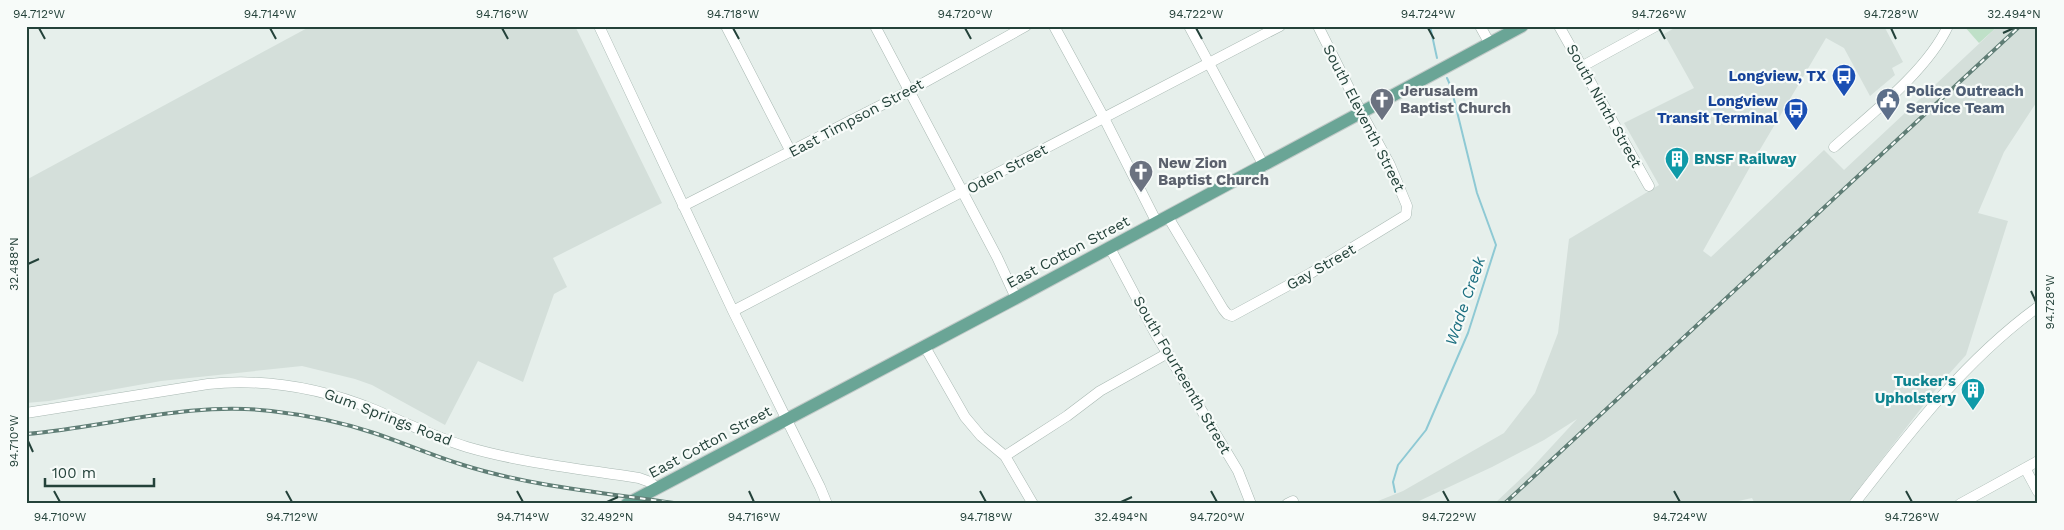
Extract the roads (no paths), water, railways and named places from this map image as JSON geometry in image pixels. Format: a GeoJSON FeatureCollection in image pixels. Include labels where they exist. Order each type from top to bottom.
{"type":"FeatureCollection","features":[{"type":"Feature","properties":{"kind":"main road","name":"East Cotton Street"},"geometry":{"type":"LineString","coordinates":[[627,504],[1264,166],[1522,26]]}},
{"type":"Feature","properties":{"kind":"street"},"geometry":{"type":"LineString","coordinates":[[599,26],[733,311],[827,504]]}},
{"type":"Feature","properties":{"kind":"street"},"geometry":{"type":"LineString","coordinates":[[726,26],[792,152]]}},
{"type":"Feature","properties":{"kind":"street"},"geometry":{"type":"LineString","coordinates":[[875,26],[963,192],[1016,298]]}},
{"type":"Feature","properties":{"kind":"street","name":"East Timpson Street"},"geometry":{"type":"LineString","coordinates":[[683,206],[909,91],[1026,26]]}},
{"type":"Feature","properties":{"kind":"street"},"geometry":{"type":"LineString","coordinates":[[1054,26],[1162,220]]}},
{"type":"Feature","properties":{"kind":"street"},"geometry":{"type":"LineString","coordinates":[[1189,26],[1264,166]]}},
{"type":"Feature","properties":{"kind":"street","name":"Oden Street"},"geometry":{"type":"LineString","coordinates":[[733,311],[1280,26]]}},
{"type":"Feature","properties":{"kind":"street","name":"South Eleventh Street"},"geometry":{"type":"LineString","coordinates":[[1318,26],[1390,165],[1408,211]]}},
{"type":"Feature","properties":{"kind":"street"},"geometry":{"type":"LineString","coordinates":[[1480,26],[1490,44]]}},
{"type":"Feature","properties":{"kind":"street","name":"South Ninth Street"},"geometry":{"type":"LineString","coordinates":[[1559,26],[1649,186]]}},
{"type":"Feature","properties":{"kind":"street"},"geometry":{"type":"LineString","coordinates":[[1581,67],[1656,26]]}},
{"type":"Feature","properties":{"kind":"street"},"geometry":{"type":"LineString","coordinates":[[1834,148],[1920,68],[1940,42],[1948,26]]}},
{"type":"Feature","properties":{"kind":"street","name":"Gay Street"},"geometry":{"type":"LineString","coordinates":[[1162,220],[1223,309],[1230,316],[1311,274],[1403,218],[1408,211]]}},
{"type":"Feature","properties":{"kind":"street","name":"South Fourteenth Street"},"geometry":{"type":"LineString","coordinates":[[1110,248],[1168,353],[1238,471],[1251,504]]}},
{"type":"Feature","properties":{"kind":"street"},"geometry":{"type":"LineString","coordinates":[[1854,504],[1962,373],[1997,338],[2038,307]]}},
{"type":"Feature","properties":{"kind":"street"},"geometry":{"type":"LineString","coordinates":[[925,347],[970,424],[1005,456],[1033,504]]}},
{"type":"Feature","properties":{"kind":"street"},"geometry":{"type":"LineString","coordinates":[[1005,456],[1067,416],[1100,391],[1168,353]]}},
{"type":"Feature","properties":{"kind":"street","name":"Gum Springs Road"},"geometry":{"type":"LineString","coordinates":[[26,413],[208,384],[234,382],[271,383],[309,389],[344,398],[467,447],[496,454],[639,478],[650,482],[657,488]]}},
{"type":"Feature","properties":{"kind":"street"},"geometry":{"type":"LineString","coordinates":[[1960,504],[2038,461]]}},
{"type":"Feature","properties":{"kind":"street"},"geometry":{"type":"LineString","coordinates":[[2025,468],[2038,492]]}},
{"type":"Feature","properties":{"kind":"waterway","name":"Wade Creek"},"geometry":{"type":"LineString","coordinates":[[1430,26],[1437,58]]}},
{"type":"Feature","properties":{"kind":"waterway","name":"Wade Creek"},"geometry":{"type":"LineString","coordinates":[[1395,492],[1393,482],[1398,465],[1426,430],[1468,333],[1496,245],[1477,193],[1451,87],[1447,78]]}},
{"type":"Feature","properties":{"kind":"railway"},"geometry":{"type":"LineString","coordinates":[[1504,504],[2020,26]]}},
{"type":"Feature","properties":{"kind":"railway"},"geometry":{"type":"LineString","coordinates":[[26,434],[210,409],[271,411],[349,425],[489,473],[571,489],[680,504]]}},
{"type":"Feature","properties":{"kind":"place","name":"Longview, TX"},"geometry":{"type":"Point","coordinates":[1844,97]}},
{"type":"Feature","properties":{"kind":"place","name":"Jerusalem Baptist Church"},"geometry":{"type":"Point","coordinates":[1382,121]}},
{"type":"Feature","properties":{"kind":"place","name":"Police Outreach Service Team"},"geometry":{"type":"Point","coordinates":[1888,121]}},
{"type":"Feature","properties":{"kind":"place","name":"Longview Transit Terminal"},"geometry":{"type":"Point","coordinates":[1796,131]}},
{"type":"Feature","properties":{"kind":"place","name":"BNSF Railway"},"geometry":{"type":"Point","coordinates":[1677,180]}},
{"type":"Feature","properties":{"kind":"place","name":"New Zion Baptist Church"},"geometry":{"type":"Point","coordinates":[1141,193]}},
{"type":"Feature","properties":{"kind":"place","name":"Tucker's Upholstery"},"geometry":{"type":"Point","coordinates":[1973,411]}}]}
